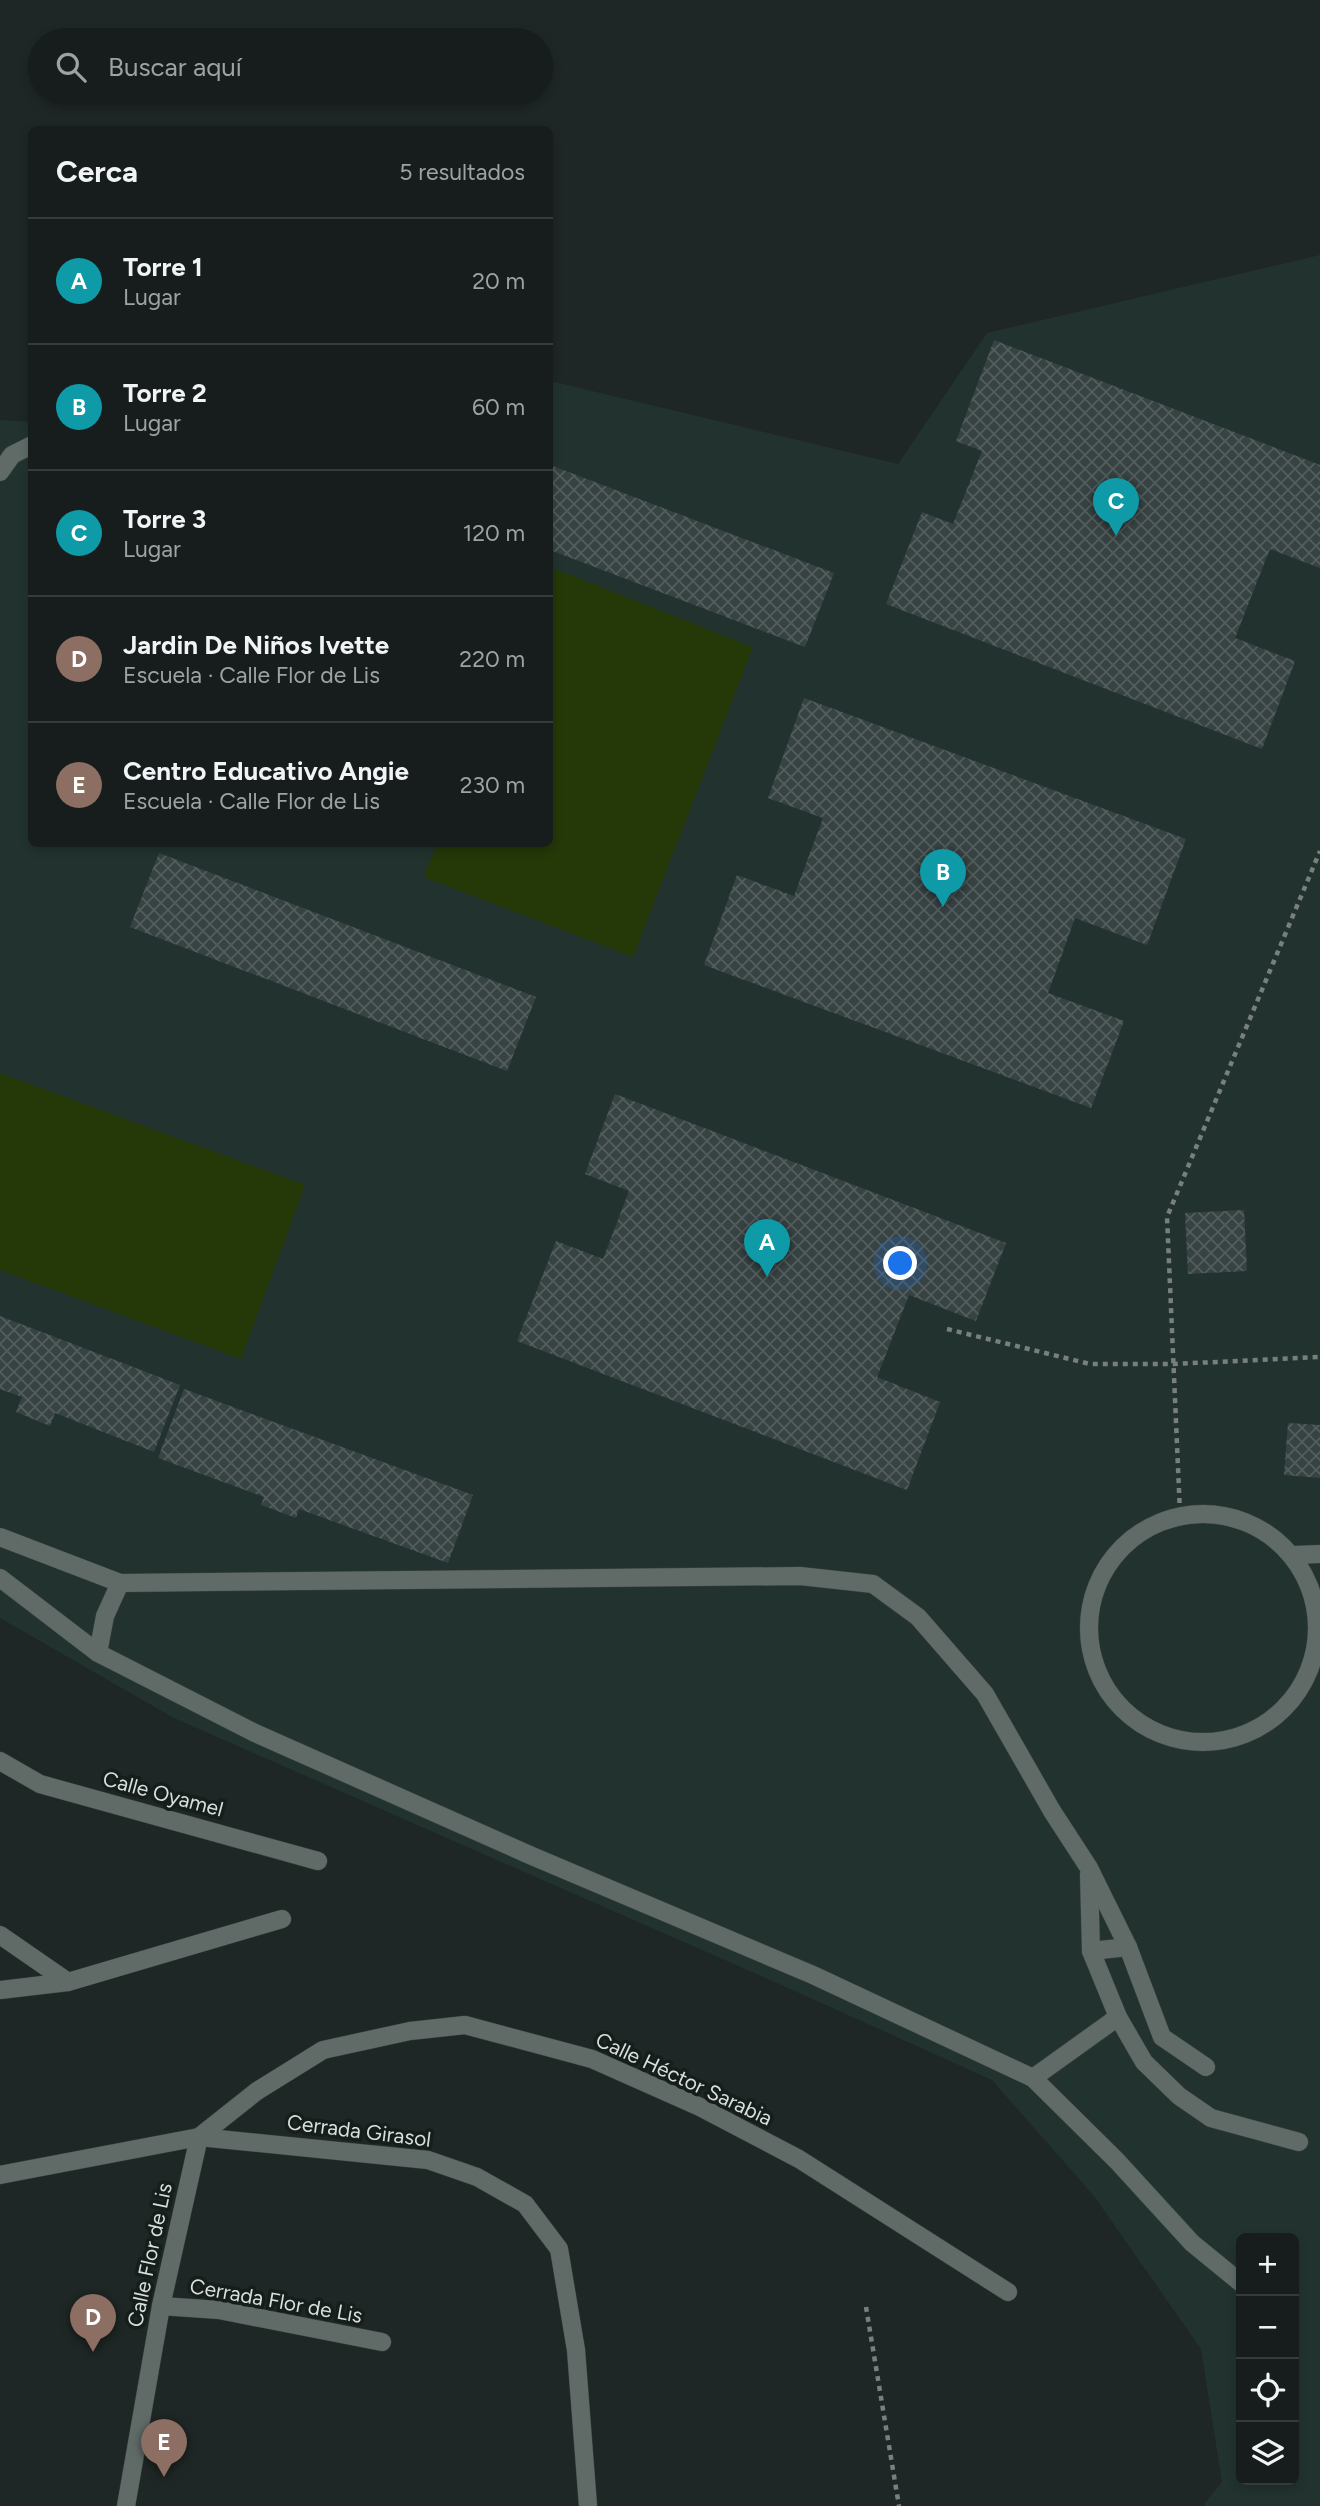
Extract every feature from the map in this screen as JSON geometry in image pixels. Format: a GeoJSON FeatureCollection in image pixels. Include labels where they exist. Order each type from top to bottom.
{"type":"FeatureCollection","features":[{"type":"Feature","properties":{"kind":"street"},"geometry":{"type":"LineString","coordinates":[[0,472],[12,455],[28,447]]}},
{"type":"Feature","properties":{"kind":"street"},"geometry":{"type":"LineString","coordinates":[[1180,1513],[1243,1518],[1294,1555],[1315,1597],[1319,1644],[1306,1683],[1279,1714],[1243,1737],[1200,1743],[1158,1734],[1122,1710],[1090,1657],[1091,1594],[1124,1541],[1180,1513]]}},
{"type":"Feature","properties":{"kind":"street"},"geometry":{"type":"LineString","coordinates":[[0,1537],[120,1583],[800,1576],[873,1584],[918,1617],[985,1694],[1052,1811],[1089,1868],[1128,1947],[1161,2037],[1206,2067]]}},
{"type":"Feature","properties":{"kind":"street"},"geometry":{"type":"LineString","coordinates":[[1294,1555],[1320,1554]]}},
{"type":"Feature","properties":{"kind":"street"},"geometry":{"type":"LineString","coordinates":[[0,1578],[98,1653],[255,1733],[532,1856],[813,1975],[1033,2078],[1117,2161],[1192,2243],[1236,2279]]}},
{"type":"Feature","properties":{"kind":"street"},"geometry":{"type":"LineString","coordinates":[[98,1653],[106,1616],[120,1583]]}},
{"type":"Feature","properties":{"kind":"street","name":"Calle Oyamel"},"geometry":{"type":"LineString","coordinates":[[0,1761],[40,1784],[318,1861]]}},
{"type":"Feature","properties":{"kind":"street"},"geometry":{"type":"LineString","coordinates":[[1089,1868],[1091,1951],[1118,2017],[1144,2062],[1179,2096],[1212,2118],[1299,2142]]}},
{"type":"Feature","properties":{"kind":"street"},"geometry":{"type":"LineString","coordinates":[[0,1990],[68,1982],[282,1919]]}},
{"type":"Feature","properties":{"kind":"street"},"geometry":{"type":"LineString","coordinates":[[0,1935],[68,1982]]}},
{"type":"Feature","properties":{"kind":"street"},"geometry":{"type":"LineString","coordinates":[[1091,1951],[1128,1947]]}},
{"type":"Feature","properties":{"kind":"street"},"geometry":{"type":"LineString","coordinates":[[1033,2078],[1118,2017]]}},
{"type":"Feature","properties":{"kind":"street","name":"Calle Héctor Sarabia"},"geometry":{"type":"LineString","coordinates":[[0,2175],[199,2137],[257,2091],[323,2050],[410,2031],[465,2025],[593,2059],[700,2107],[799,2160],[1008,2291]]}},
{"type":"Feature","properties":{"kind":"street","name":"Calle Flor de Lis"},"geometry":{"type":"LineString","coordinates":[[126,2506],[161,2306],[199,2137]]}},
{"type":"Feature","properties":{"kind":"street","name":"Cerrada Girasol"},"geometry":{"type":"LineString","coordinates":[[199,2137],[428,2160],[477,2177],[525,2204],[559,2249],[576,2350],[588,2506]]}},
{"type":"Feature","properties":{"kind":"street","name":"Cerrada Flor de Lis"},"geometry":{"type":"LineString","coordinates":[[161,2306],[219,2310],[382,2342]]}},
{"type":"Feature","properties":{"kind":"path"},"geometry":{"type":"LineString","coordinates":[[1180,1513],[1167,1217],[1320,851]]}},
{"type":"Feature","properties":{"kind":"path"},"geometry":{"type":"LineString","coordinates":[[947,1329],[1090,1364],[1174,1364],[1320,1357]]}},
{"type":"Feature","properties":{"kind":"path"},"geometry":{"type":"LineString","coordinates":[[866,2307],[899,2506]]}},
{"type":"Feature","properties":{"kind":"shaded area"},"geometry":{"type":"Polygon","coordinates":[[[1320,255],[1320,2506],[1205,2506],[1222,2482],[1201,2349],[1094,2196],[992,2080],[174,1718],[0,1618],[0,420],[28,422],[28,847],[553,847],[553,382],[898,464],[987,333],[1320,255]]]}},
{"type":"Feature","properties":{"kind":"green space"},"geometry":{"type":"Polygon","coordinates":[[[553,568],[753,647],[633,957],[424,877],[436,847],[553,847],[553,568]]]}},
{"type":"Feature","properties":{"kind":"green space"},"geometry":{"type":"Polygon","coordinates":[[[0,1073],[305,1185],[241,1359],[0,1270],[0,1073]]]}},
{"type":"Feature","properties":{"kind":"building"},"geometry":{"type":"Polygon","coordinates":[[[994,340],[1320,465],[1320,568],[1270,549],[1235,638],[1295,661],[1262,749],[886,604],[922,512],[953,524],[982,451],[956,441],[994,340]]]}},
{"type":"Feature","properties":{"kind":"building"},"geometry":{"type":"Polygon","coordinates":[[[553,466],[834,573],[805,647],[553,551],[553,466]]]}},
{"type":"Feature","properties":{"kind":"building"},"geometry":{"type":"Polygon","coordinates":[[[804,698],[1186,839],[1147,945],[1075,918],[1048,993],[1124,1021],[1091,1108],[704,965],[737,875],[794,896],[823,818],[768,798],[804,698]]]}},
{"type":"Feature","properties":{"kind":"building"},"geometry":{"type":"Polygon","coordinates":[[[159,853],[536,997],[507,1071],[130,927],[159,853]]]}},
{"type":"Feature","properties":{"kind":"building"},"geometry":{"type":"Polygon","coordinates":[[[615,1094],[1006,1243],[976,1321],[909,1295],[877,1377],[940,1402],[907,1490],[517,1341],[556,1241],[603,1259],[629,1191],[585,1174],[615,1094]]]}},
{"type":"Feature","properties":{"kind":"building"},"geometry":{"type":"Polygon","coordinates":[[[1244,1210],[1247,1271],[1188,1274],[1185,1213],[1244,1210]]]}},
{"type":"Feature","properties":{"kind":"building"},"geometry":{"type":"Polygon","coordinates":[[[0,1316],[180,1385],[154,1452],[55,1413],[50,1426],[16,1412],[22,1397],[0,1389],[0,1316]]]}},
{"type":"Feature","properties":{"kind":"building"},"geometry":{"type":"Polygon","coordinates":[[[184,1389],[473,1495],[448,1563],[299,1509],[296,1518],[261,1505],[264,1497],[158,1458],[184,1389]]]}},
{"type":"Feature","properties":{"kind":"building"},"geometry":{"type":"Polygon","coordinates":[[[1288,1423],[1320,1425],[1320,1478],[1284,1475],[1288,1423]]]}},
{"type":"Feature","properties":{"kind":"place","name":"Torre 3"},"geometry":{"type":"Point","coordinates":[1116,536]}},
{"type":"Feature","properties":{"kind":"place","name":"Torre 2"},"geometry":{"type":"Point","coordinates":[943,907]}},
{"type":"Feature","properties":{"kind":"place","name":"Torre 1"},"geometry":{"type":"Point","coordinates":[767,1277]}},
{"type":"Feature","properties":{"kind":"place","name":"Jardin De Niños Ivette"},"geometry":{"type":"Point","coordinates":[93,2352]}},
{"type":"Feature","properties":{"kind":"place","name":"Centro Educativo Angie"},"geometry":{"type":"Point","coordinates":[164,2477]}}]}
